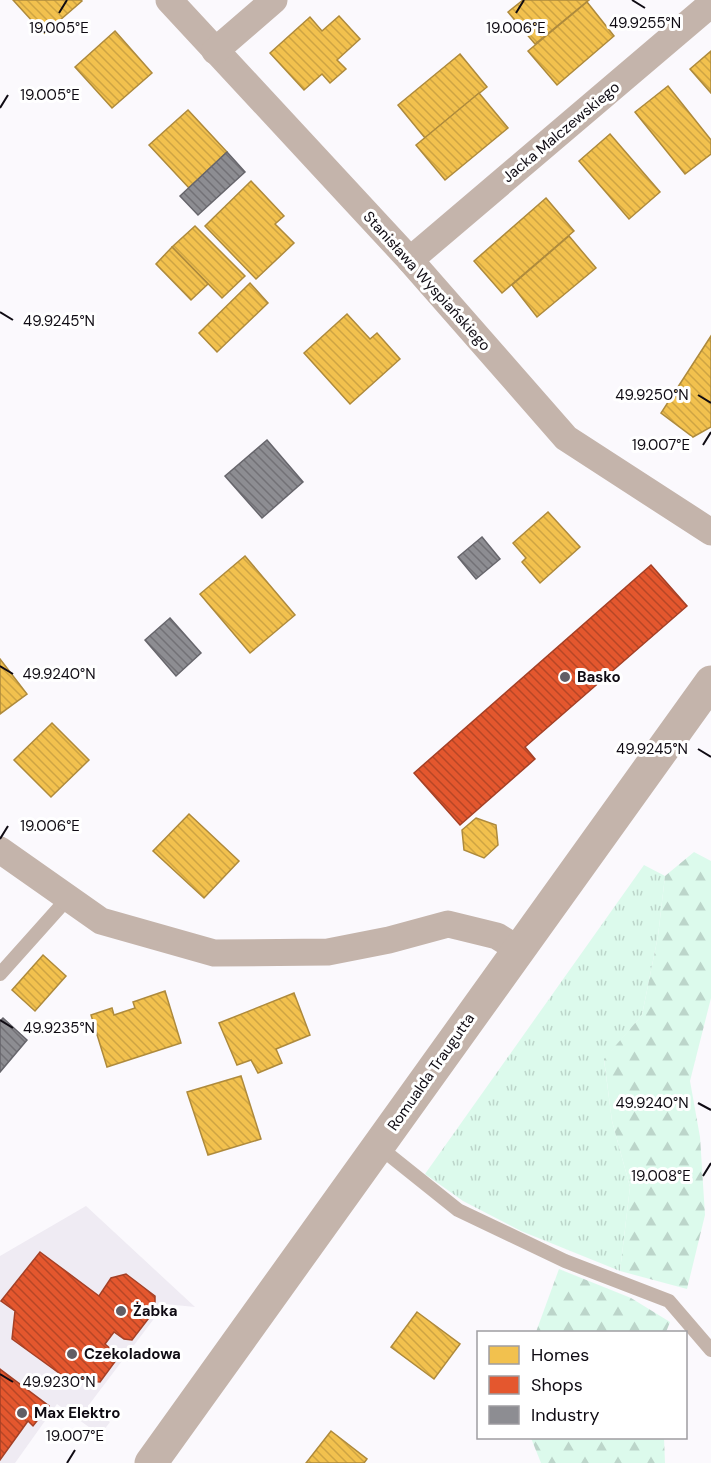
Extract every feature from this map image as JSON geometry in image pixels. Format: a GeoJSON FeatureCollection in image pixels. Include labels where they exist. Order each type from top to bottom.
{"type":"FeatureCollection","features":[{"type":"Feature","properties":{"kind":"street","name":"Stanisława Wyspiańskiego"},"geometry":{"type":"LineString","coordinates":[[169,0],[410,260],[566,438],[711,532]]}},
{"type":"Feature","properties":{"kind":"street"},"geometry":{"type":"LineString","coordinates":[[215,51],[274,0]]}},
{"type":"Feature","properties":{"kind":"street","name":"Jacka Malczewskiego"},"geometry":{"type":"LineString","coordinates":[[410,260],[711,4]]}},
{"type":"Feature","properties":{"kind":"street","name":"Romualda Traugutta"},"geometry":{"type":"LineString","coordinates":[[151,1463],[711,682]]}},
{"type":"Feature","properties":{"kind":"street"},"geometry":{"type":"LineString","coordinates":[[0,850],[100,921],[214,953],[328,952],[389,940],[448,924],[497,936],[519,949]]}},
{"type":"Feature","properties":{"kind":"lane"},"geometry":{"type":"LineString","coordinates":[[0,974],[68,898]]}},
{"type":"Feature","properties":{"kind":"lane"},"geometry":{"type":"LineString","coordinates":[[378,1146],[458,1210],[565,1261],[669,1301],[711,1350]]}},
{"type":"Feature","properties":{"kind":"shaded area"},"geometry":{"type":"Polygon","coordinates":[[[86,1206],[195,1307],[165,1304],[88,1406],[110,1422],[100,1435],[57,1404],[15,1463],[0,1463],[0,1256],[86,1206]]]}},
{"type":"Feature","properties":{"kind":"green space"},"geometry":{"type":"Polygon","coordinates":[[[694,852],[711,861],[711,998],[690,1081],[700,1137],[705,1215],[687,1289],[620,1271],[630,1187],[612,1121],[604,1059],[642,1015],[658,936],[665,876],[694,852]]]}},
{"type":"Feature","properties":{"kind":"green space"},"geometry":{"type":"Polygon","coordinates":[[[644,865],[665,876],[658,936],[642,1015],[604,1060],[612,1121],[630,1187],[620,1271],[521,1231],[463,1201],[425,1174],[644,865]]]}},
{"type":"Feature","properties":{"kind":"green space"},"geometry":{"type":"Polygon","coordinates":[[[559,1269],[631,1298],[670,1322],[666,1331],[536,1331],[559,1269]]]}},
{"type":"Feature","properties":{"kind":"green space"},"geometry":{"type":"Polygon","coordinates":[[[531,1439],[664,1439],[665,1463],[541,1463],[531,1439]]]}},
{"type":"Feature","properties":{"kind":"building: Homes"},"geometry":{"type":"Polygon","coordinates":[[[13,0],[81,0],[82,1],[44,34],[13,0]]]}},
{"type":"Feature","properties":{"kind":"building: Homes"},"geometry":{"type":"Polygon","coordinates":[[[523,0],[589,0],[535,44],[508,12],[523,0]]]}},
{"type":"Feature","properties":{"kind":"building: Homes"},"geometry":{"type":"Polygon","coordinates":[[[587,2],[614,36],[557,85],[528,51],[587,2]]]}},
{"type":"Feature","properties":{"kind":"building: Homes"},"geometry":{"type":"Polygon","coordinates":[[[339,16],[360,39],[337,60],[346,69],[330,83],[322,74],[304,90],[270,53],[310,17],[322,31],[339,16]]]}},
{"type":"Feature","properties":{"kind":"building: Homes"},"geometry":{"type":"Polygon","coordinates":[[[115,31],[152,73],[112,108],[75,67],[115,31]]]}},
{"type":"Feature","properties":{"kind":"building: Homes"},"geometry":{"type":"Polygon","coordinates":[[[711,51],[711,93],[690,69],[711,51]]]}},
{"type":"Feature","properties":{"kind":"building: Homes"},"geometry":{"type":"Polygon","coordinates":[[[460,54],[487,87],[425,138],[398,105],[460,54]]]}},
{"type":"Feature","properties":{"kind":"building: Homes"},"geometry":{"type":"Polygon","coordinates":[[[668,86],[711,140],[711,154],[685,174],[635,112],[668,86]]]}},
{"type":"Feature","properties":{"kind":"building: Homes"},"geometry":{"type":"Polygon","coordinates":[[[479,93],[508,128],[445,180],[416,145],[479,93]]]}},
{"type":"Feature","properties":{"kind":"building: Homes"},"geometry":{"type":"Polygon","coordinates":[[[188,110],[227,152],[189,188],[149,145],[188,110]]]}},
{"type":"Feature","properties":{"kind":"building: Homes"},"geometry":{"type":"Polygon","coordinates":[[[610,134],[660,192],[629,219],[579,161],[610,134]]]}},
{"type":"Feature","properties":{"kind":"building: Homes"},"geometry":{"type":"Polygon","coordinates":[[[251,181],[284,216],[275,224],[294,243],[256,279],[205,226],[251,181]]]}},
{"type":"Feature","properties":{"kind":"building: Homes"},"geometry":{"type":"Polygon","coordinates":[[[546,198],[574,231],[502,293],[474,261],[546,198]]]}},
{"type":"Feature","properties":{"kind":"building: Homes"},"geometry":{"type":"Polygon","coordinates":[[[195,226],[245,276],[222,298],[172,247],[195,226]]]}},
{"type":"Feature","properties":{"kind":"building: Homes"},"geometry":{"type":"Polygon","coordinates":[[[569,236],[596,268],[537,317],[512,285],[569,236]]]}},
{"type":"Feature","properties":{"kind":"building: Homes"},"geometry":{"type":"Polygon","coordinates":[[[172,247],[208,284],[191,300],[156,264],[172,247]]]}},
{"type":"Feature","properties":{"kind":"building: Homes"},"geometry":{"type":"Polygon","coordinates":[[[250,283],[268,303],[217,352],[199,333],[250,283]]]}},
{"type":"Feature","properties":{"kind":"building: Homes"},"geometry":{"type":"Polygon","coordinates":[[[347,314],[370,339],[377,333],[400,359],[350,404],[304,353],[347,314]]]}},
{"type":"Feature","properties":{"kind":"building: Homes"},"geometry":{"type":"Polygon","coordinates":[[[711,336],[711,427],[693,437],[661,413],[711,336]]]}},
{"type":"Feature","properties":{"kind":"building: Homes"},"geometry":{"type":"Polygon","coordinates":[[[548,512],[580,547],[540,583],[522,562],[526,558],[513,543],[548,512]]]}},
{"type":"Feature","properties":{"kind":"building: Homes"},"geometry":{"type":"Polygon","coordinates":[[[245,556],[295,615],[250,653],[200,594],[245,556]]]}},
{"type":"Feature","properties":{"kind":"building: Homes"},"geometry":{"type":"Polygon","coordinates":[[[0,659],[27,694],[0,714],[0,659]]]}},
{"type":"Feature","properties":{"kind":"building: Homes"},"geometry":{"type":"Polygon","coordinates":[[[52,723],[89,760],[51,797],[14,760],[52,723]]]}},
{"type":"Feature","properties":{"kind":"building: Homes"},"geometry":{"type":"Polygon","coordinates":[[[189,814],[239,861],[204,898],[153,851],[189,814]]]}},
{"type":"Feature","properties":{"kind":"building: Homes"},"geometry":{"type":"Polygon","coordinates":[[[476,818],[496,825],[498,845],[484,858],[464,850],[462,830],[476,818]]]}},
{"type":"Feature","properties":{"kind":"building: Homes"},"geometry":{"type":"Polygon","coordinates":[[[43,955],[66,976],[35,1011],[12,990],[43,955]]]}},
{"type":"Feature","properties":{"kind":"building: Homes"},"geometry":{"type":"Polygon","coordinates":[[[165,991],[181,1043],[107,1067],[91,1015],[112,1008],[114,1015],[135,1008],[133,1002],[165,991]]]}},
{"type":"Feature","properties":{"kind":"building: Homes"},"geometry":{"type":"Polygon","coordinates":[[[294,993],[310,1035],[276,1049],[282,1063],[258,1073],[251,1060],[237,1065],[219,1023],[294,993]]]}},
{"type":"Feature","properties":{"kind":"building: Homes"},"geometry":{"type":"Polygon","coordinates":[[[241,1076],[261,1139],[208,1155],[187,1092],[241,1076]]]}},
{"type":"Feature","properties":{"kind":"building: Homes"},"geometry":{"type":"Polygon","coordinates":[[[417,1312],[460,1344],[434,1379],[391,1347],[417,1312]]]}},
{"type":"Feature","properties":{"kind":"building: Homes"},"geometry":{"type":"Polygon","coordinates":[[[331,1431],[367,1459],[364,1463],[306,1463],[331,1431]]]}},
{"type":"Feature","properties":{"kind":"building: Shops","name":"Basko"},"geometry":{"type":"Polygon","coordinates":[[[651,565],[687,606],[525,747],[535,759],[460,825],[414,773],[651,565]]]}},
{"type":"Feature","properties":{"kind":"building: Shops"},"geometry":{"type":"Polygon","coordinates":[[[40,1252],[99,1296],[111,1278],[126,1274],[155,1296],[155,1310],[132,1340],[124,1339],[114,1332],[105,1344],[114,1352],[117,1359],[100,1382],[86,1381],[75,1374],[70,1381],[12,1339],[15,1311],[1,1301],[40,1252]]]}},
{"type":"Feature","properties":{"kind":"building: Shops","name":"Max Elektro"},"geometry":{"type":"Polygon","coordinates":[[[0,1369],[49,1406],[33,1426],[28,1421],[0,1460],[0,1369]]]}},
{"type":"Feature","properties":{"kind":"building: Industry"},"geometry":{"type":"Polygon","coordinates":[[[227,152],[245,172],[198,215],[180,196],[227,152]]]}},
{"type":"Feature","properties":{"kind":"building: Industry"},"geometry":{"type":"Polygon","coordinates":[[[267,440],[303,482],[262,518],[225,476],[267,440]]]}},
{"type":"Feature","properties":{"kind":"building: Industry"},"geometry":{"type":"Polygon","coordinates":[[[482,537],[500,559],[476,579],[458,557],[482,537]]]}},
{"type":"Feature","properties":{"kind":"building: Industry"},"geometry":{"type":"Polygon","coordinates":[[[170,618],[201,653],[176,676],[145,640],[170,618]]]}},
{"type":"Feature","properties":{"kind":"building: Industry"},"geometry":{"type":"Polygon","coordinates":[[[3,1018],[27,1040],[0,1072],[0,1021],[3,1018]]]}},
{"type":"Feature","properties":{"kind":"place","name":"Basko"},"geometry":{"type":"Point","coordinates":[565,677]}},
{"type":"Feature","properties":{"kind":"place","name":"Żabka"},"geometry":{"type":"Point","coordinates":[121,1311]}},
{"type":"Feature","properties":{"kind":"place","name":"Czekoladowa"},"geometry":{"type":"Point","coordinates":[72,1354]}},
{"type":"Feature","properties":{"kind":"place","name":"Max Elektro"},"geometry":{"type":"Point","coordinates":[22,1413]}}]}
